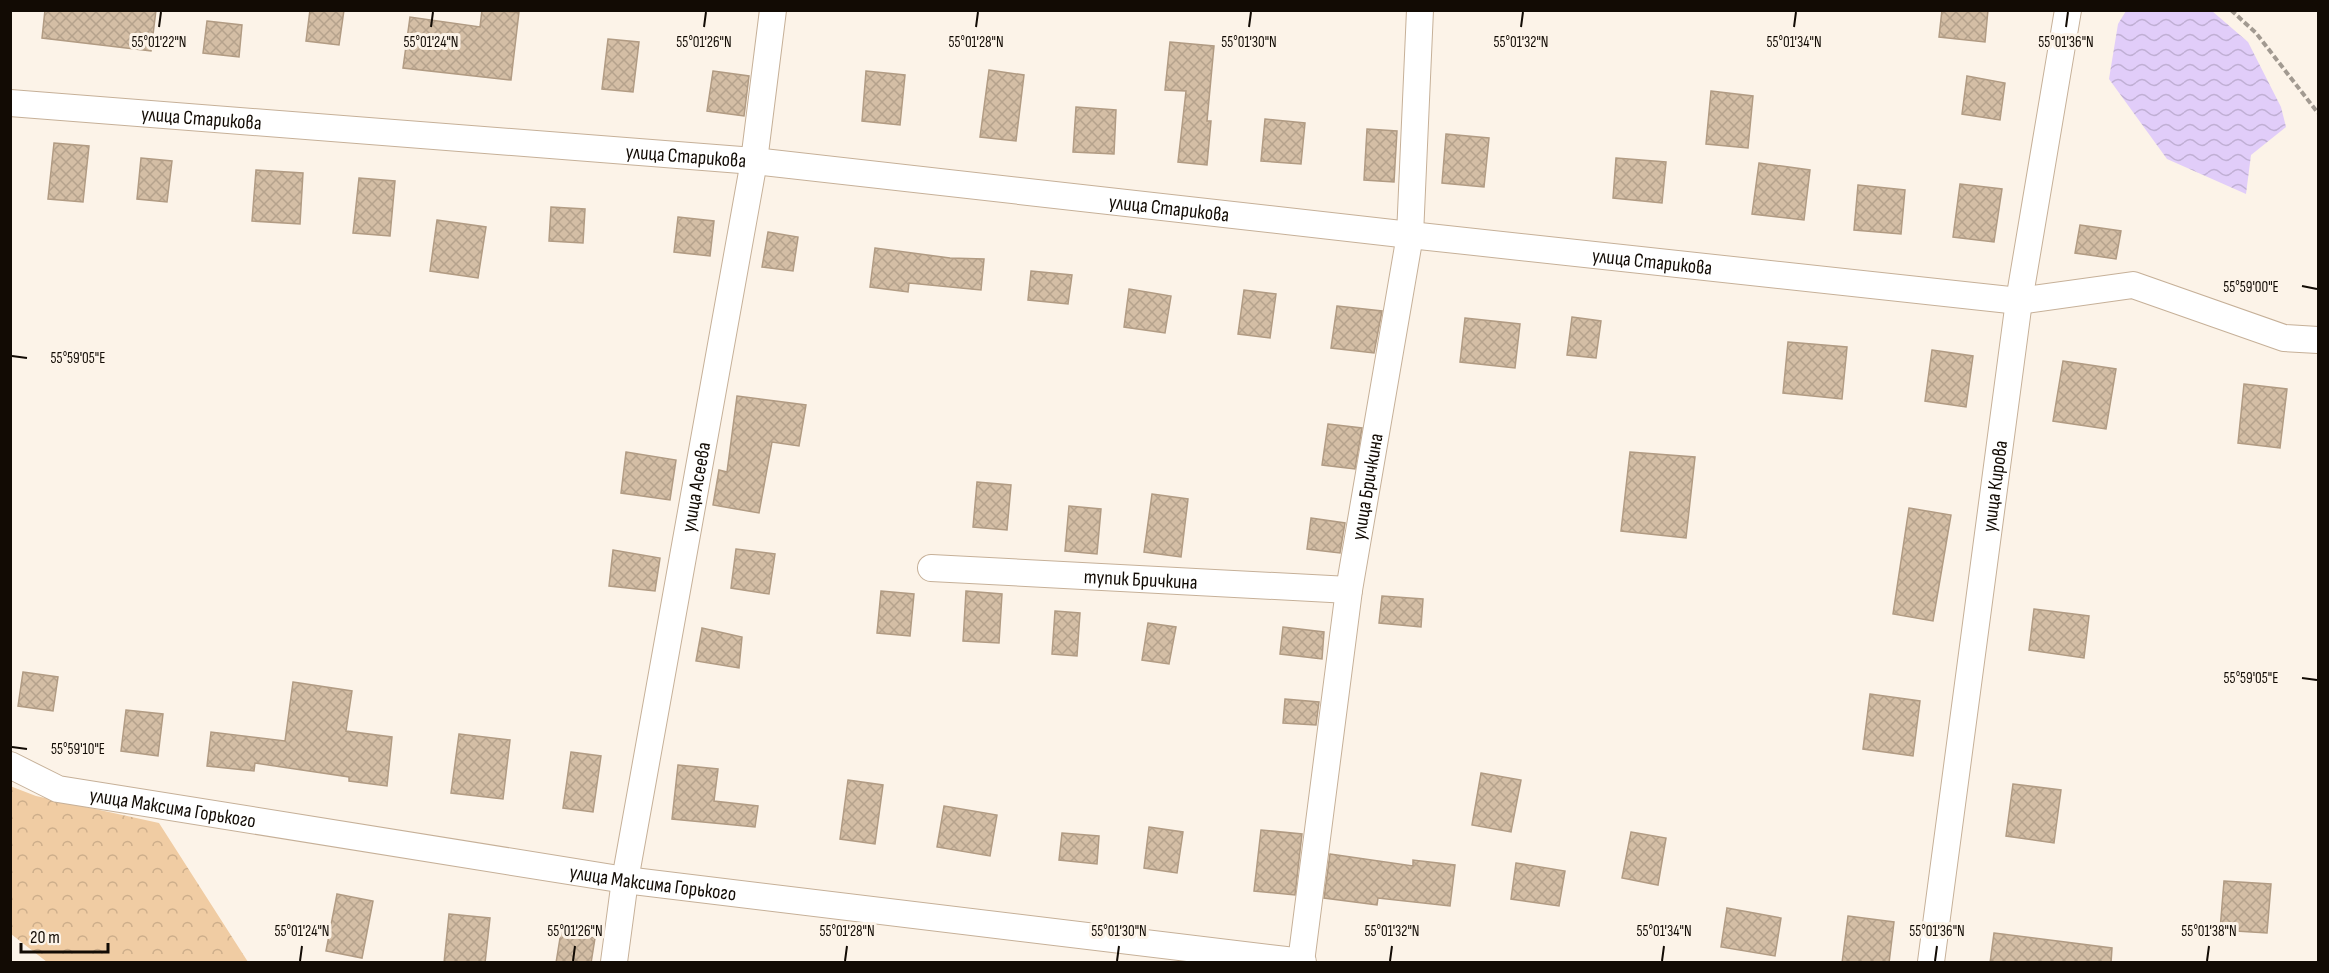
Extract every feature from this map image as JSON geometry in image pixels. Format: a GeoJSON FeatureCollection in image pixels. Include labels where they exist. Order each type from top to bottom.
{"type":"FeatureCollection","features":[{"type":"Feature","properties":{"kind":"street","name":"улица Асеева"},"geometry":{"type":"LineString","coordinates":[[614,963],[625,880],[754,161],[773,10]]}},
{"type":"Feature","properties":{"kind":"street","name":"улица Бричкина"},"geometry":{"type":"LineString","coordinates":[[1301,962],[1349,590],[1410,235],[1420,10]]}},
{"type":"Feature","properties":{"kind":"street","name":"улица Кирова"},"geometry":{"type":"LineString","coordinates":[[1931,963],[2019,301],[2068,10]]}},
{"type":"Feature","properties":{"kind":"street","name":"улица Старикова"},"geometry":{"type":"LineString","coordinates":[[10,103],[754,161],[2019,301],[2133,285],[2284,338],[2319,340]]}},
{"type":"Feature","properties":{"kind":"street","name":"тупик Бричкина"},"geometry":{"type":"LineString","coordinates":[[931,568],[1349,590]]}},
{"type":"Feature","properties":{"kind":"street","name":"улица Максима Горького"},"geometry":{"type":"LineString","coordinates":[[10,765],[58,789],[625,880],[1301,962]]}},
{"type":"Feature","properties":{"kind":"path"},"geometry":{"type":"LineString","coordinates":[[2231,10],[2256,33],[2319,113]]}},
{"type":"Feature","properties":{"kind":"green space"},"geometry":{"type":"Polygon","coordinates":[[[10,786],[36,796],[159,823],[248,962],[47,962],[11,934],[10,786]]]}},
{"type":"Feature","properties":{"kind":"water"},"geometry":{"type":"Polygon","coordinates":[[[2126,11],[2212,11],[2248,42],[2281,107],[2286,127],[2251,155],[2246,194],[2167,159],[2109,79],[2118,24],[2126,11]]]}},
{"type":"Feature","properties":{"kind":"building"},"geometry":{"type":"Polygon","coordinates":[[[45,10],[156,10],[151,51],[42,38],[45,10]]]}},
{"type":"Feature","properties":{"kind":"building"},"geometry":{"type":"Polygon","coordinates":[[[310,10],[344,10],[339,45],[306,41],[310,10]]]}},
{"type":"Feature","properties":{"kind":"building"},"geometry":{"type":"Polygon","coordinates":[[[482,10],[519,12],[511,80],[403,68],[410,17],[480,27],[482,10]]]}},
{"type":"Feature","properties":{"kind":"building"},"geometry":{"type":"Polygon","coordinates":[[[1942,10],[1988,10],[1985,42],[1939,37],[1942,10]]]}},
{"type":"Feature","properties":{"kind":"building"},"geometry":{"type":"Polygon","coordinates":[[[207,21],[242,25],[239,57],[203,53],[207,21]]]}},
{"type":"Feature","properties":{"kind":"building"},"geometry":{"type":"Polygon","coordinates":[[[608,39],[639,42],[633,92],[602,89],[608,39]]]}},
{"type":"Feature","properties":{"kind":"building"},"geometry":{"type":"Polygon","coordinates":[[[1170,42],[1214,46],[1207,121],[1211,121],[1207,165],[1178,162],[1186,91],[1165,90],[1170,42]]]}},
{"type":"Feature","properties":{"kind":"building"},"geometry":{"type":"Polygon","coordinates":[[[989,70],[1024,75],[1016,141],[980,137],[989,70]]]}},
{"type":"Feature","properties":{"kind":"building"},"geometry":{"type":"Polygon","coordinates":[[[713,71],[749,76],[744,116],[707,111],[713,71]]]}},
{"type":"Feature","properties":{"kind":"building"},"geometry":{"type":"Polygon","coordinates":[[[866,71],[905,75],[900,125],[862,121],[866,71]]]}},
{"type":"Feature","properties":{"kind":"building"},"geometry":{"type":"Polygon","coordinates":[[[1967,76],[2005,83],[2000,120],[1962,114],[1967,76]]]}},
{"type":"Feature","properties":{"kind":"building"},"geometry":{"type":"Polygon","coordinates":[[[1711,91],[1753,96],[1748,148],[1706,144],[1711,91]]]}},
{"type":"Feature","properties":{"kind":"building"},"geometry":{"type":"Polygon","coordinates":[[[1076,107],[1116,110],[1114,154],[1073,152],[1076,107]]]}},
{"type":"Feature","properties":{"kind":"building"},"geometry":{"type":"Polygon","coordinates":[[[1265,119],[1305,123],[1301,164],[1261,161],[1265,119]]]}},
{"type":"Feature","properties":{"kind":"building"},"geometry":{"type":"Polygon","coordinates":[[[1367,129],[1397,131],[1394,182],[1364,180],[1367,129]]]}},
{"type":"Feature","properties":{"kind":"building"},"geometry":{"type":"Polygon","coordinates":[[[1446,134],[1489,138],[1484,187],[1442,183],[1446,134]]]}},
{"type":"Feature","properties":{"kind":"building"},"geometry":{"type":"Polygon","coordinates":[[[54,143],[89,146],[83,202],[48,199],[54,143]]]}},
{"type":"Feature","properties":{"kind":"building"},"geometry":{"type":"Polygon","coordinates":[[[141,158],[172,161],[167,202],[137,199],[141,158]]]}},
{"type":"Feature","properties":{"kind":"building"},"geometry":{"type":"Polygon","coordinates":[[[1616,158],[1666,162],[1662,203],[1613,198],[1616,158]]]}},
{"type":"Feature","properties":{"kind":"building"},"geometry":{"type":"Polygon","coordinates":[[[1759,163],[1810,170],[1804,220],[1752,214],[1759,163]]]}},
{"type":"Feature","properties":{"kind":"building"},"geometry":{"type":"Polygon","coordinates":[[[256,170],[303,173],[300,224],[252,221],[256,170]]]}},
{"type":"Feature","properties":{"kind":"building"},"geometry":{"type":"Polygon","coordinates":[[[359,178],[395,181],[390,236],[353,233],[359,178]]]}},
{"type":"Feature","properties":{"kind":"building"},"geometry":{"type":"Polygon","coordinates":[[[1960,184],[2002,189],[1994,242],[1953,237],[1960,184]]]}},
{"type":"Feature","properties":{"kind":"building"},"geometry":{"type":"Polygon","coordinates":[[[1858,185],[1905,190],[1901,234],[1854,230],[1858,185]]]}},
{"type":"Feature","properties":{"kind":"building"},"geometry":{"type":"Polygon","coordinates":[[[551,207],[585,209],[583,243],[549,241],[551,207]]]}},
{"type":"Feature","properties":{"kind":"building"},"geometry":{"type":"Polygon","coordinates":[[[678,217],[714,221],[710,256],[674,252],[678,217]]]}},
{"type":"Feature","properties":{"kind":"building"},"geometry":{"type":"Polygon","coordinates":[[[437,220],[486,227],[478,278],[430,271],[437,220]]]}},
{"type":"Feature","properties":{"kind":"building"},"geometry":{"type":"Polygon","coordinates":[[[2080,225],[2121,231],[2116,259],[2075,253],[2080,225]]]}},
{"type":"Feature","properties":{"kind":"building"},"geometry":{"type":"Polygon","coordinates":[[[768,232],[798,237],[793,271],[762,267],[768,232]]]}},
{"type":"Feature","properties":{"kind":"building"},"geometry":{"type":"Polygon","coordinates":[[[875,248],[950,258],[984,259],[981,290],[909,283],[908,292],[870,287],[875,248]]]}},
{"type":"Feature","properties":{"kind":"building"},"geometry":{"type":"Polygon","coordinates":[[[1031,271],[1072,275],[1068,304],[1028,300],[1031,271]]]}},
{"type":"Feature","properties":{"kind":"building"},"geometry":{"type":"Polygon","coordinates":[[[1129,289],[1171,296],[1165,333],[1124,327],[1129,289]]]}},
{"type":"Feature","properties":{"kind":"building"},"geometry":{"type":"Polygon","coordinates":[[[1244,290],[1276,294],[1270,338],[1238,334],[1244,290]]]}},
{"type":"Feature","properties":{"kind":"building"},"geometry":{"type":"Polygon","coordinates":[[[1337,306],[1382,311],[1374,353],[1331,348],[1337,306]]]}},
{"type":"Feature","properties":{"kind":"building"},"geometry":{"type":"Polygon","coordinates":[[[1572,317],[1601,321],[1596,358],[1567,355],[1572,317]]]}},
{"type":"Feature","properties":{"kind":"building"},"geometry":{"type":"Polygon","coordinates":[[[1465,318],[1520,324],[1515,368],[1460,362],[1465,318]]]}},
{"type":"Feature","properties":{"kind":"building"},"geometry":{"type":"Polygon","coordinates":[[[1788,342],[1847,347],[1842,399],[1783,393],[1788,342]]]}},
{"type":"Feature","properties":{"kind":"building"},"geometry":{"type":"Polygon","coordinates":[[[1932,350],[1973,356],[1966,407],[1925,401],[1932,350]]]}},
{"type":"Feature","properties":{"kind":"building"},"geometry":{"type":"Polygon","coordinates":[[[2063,361],[2116,369],[2106,429],[2053,421],[2063,361]]]}},
{"type":"Feature","properties":{"kind":"building"},"geometry":{"type":"Polygon","coordinates":[[[2244,384],[2287,389],[2280,448],[2238,443],[2244,384]]]}},
{"type":"Feature","properties":{"kind":"building"},"geometry":{"type":"Polygon","coordinates":[[[737,396],[806,405],[799,446],[772,442],[759,513],[713,505],[719,470],[727,472],[737,396]]]}},
{"type":"Feature","properties":{"kind":"building"},"geometry":{"type":"Polygon","coordinates":[[[1328,424],[1362,428],[1355,469],[1322,465],[1328,424]]]}},
{"type":"Feature","properties":{"kind":"building"},"geometry":{"type":"Polygon","coordinates":[[[626,452],[676,460],[670,500],[621,493],[626,452]]]}},
{"type":"Feature","properties":{"kind":"building"},"geometry":{"type":"Polygon","coordinates":[[[1630,452],[1695,457],[1686,538],[1621,531],[1630,452]]]}},
{"type":"Feature","properties":{"kind":"building"},"geometry":{"type":"Polygon","coordinates":[[[977,482],[1011,485],[1007,530],[973,527],[977,482]]]}},
{"type":"Feature","properties":{"kind":"building"},"geometry":{"type":"Polygon","coordinates":[[[1152,494],[1188,499],[1181,557],[1144,552],[1152,494]]]}},
{"type":"Feature","properties":{"kind":"building"},"geometry":{"type":"Polygon","coordinates":[[[1069,506],[1101,509],[1097,554],[1065,551],[1069,506]]]}},
{"type":"Feature","properties":{"kind":"building"},"geometry":{"type":"Polygon","coordinates":[[[1909,508],[1951,515],[1933,621],[1893,614],[1909,508]]]}},
{"type":"Feature","properties":{"kind":"building"},"geometry":{"type":"Polygon","coordinates":[[[1311,518],[1345,523],[1340,553],[1307,549],[1311,518]]]}},
{"type":"Feature","properties":{"kind":"building"},"geometry":{"type":"Polygon","coordinates":[[[736,549],[775,554],[769,594],[731,588],[736,549]]]}},
{"type":"Feature","properties":{"kind":"building"},"geometry":{"type":"Polygon","coordinates":[[[613,550],[660,558],[655,591],[609,586],[613,550]]]}},
{"type":"Feature","properties":{"kind":"building"},"geometry":{"type":"Polygon","coordinates":[[[881,591],[914,594],[910,636],[877,633],[881,591]]]}},
{"type":"Feature","properties":{"kind":"building"},"geometry":{"type":"Polygon","coordinates":[[[966,591],[1002,594],[999,643],[963,641],[966,591]]]}},
{"type":"Feature","properties":{"kind":"building"},"geometry":{"type":"Polygon","coordinates":[[[1382,596],[1423,599],[1421,627],[1379,623],[1382,596]]]}},
{"type":"Feature","properties":{"kind":"building"},"geometry":{"type":"Polygon","coordinates":[[[2034,609],[2089,616],[2084,658],[2029,650],[2034,609]]]}},
{"type":"Feature","properties":{"kind":"building"},"geometry":{"type":"Polygon","coordinates":[[[1055,611],[1080,613],[1077,656],[1052,654],[1055,611]]]}},
{"type":"Feature","properties":{"kind":"building"},"geometry":{"type":"Polygon","coordinates":[[[1148,623],[1176,627],[1169,664],[1142,660],[1148,623]]]}},
{"type":"Feature","properties":{"kind":"building"},"geometry":{"type":"Polygon","coordinates":[[[1283,627],[1324,632],[1322,659],[1280,654],[1283,627]]]}},
{"type":"Feature","properties":{"kind":"building"},"geometry":{"type":"Polygon","coordinates":[[[702,628],[742,637],[739,668],[696,661],[702,628]]]}},
{"type":"Feature","properties":{"kind":"building"},"geometry":{"type":"Polygon","coordinates":[[[23,672],[58,677],[53,711],[18,706],[23,672]]]}},
{"type":"Feature","properties":{"kind":"building"},"geometry":{"type":"Polygon","coordinates":[[[293,682],[352,691],[346,731],[392,737],[387,786],[349,781],[349,777],[255,763],[254,771],[207,766],[211,732],[285,741],[293,682]]]}},
{"type":"Feature","properties":{"kind":"building"},"geometry":{"type":"Polygon","coordinates":[[[1870,694],[1920,701],[1913,756],[1863,749],[1870,694]]]}},
{"type":"Feature","properties":{"kind":"building"},"geometry":{"type":"Polygon","coordinates":[[[1285,699],[1319,702],[1316,725],[1283,723],[1285,699]]]}},
{"type":"Feature","properties":{"kind":"building"},"geometry":{"type":"Polygon","coordinates":[[[126,710],[163,714],[158,756],[121,751],[126,710]]]}},
{"type":"Feature","properties":{"kind":"building"},"geometry":{"type":"Polygon","coordinates":[[[459,734],[510,740],[503,799],[451,793],[459,734]]]}},
{"type":"Feature","properties":{"kind":"building"},"geometry":{"type":"Polygon","coordinates":[[[571,752],[601,756],[593,812],[563,808],[571,752]]]}},
{"type":"Feature","properties":{"kind":"building"},"geometry":{"type":"Polygon","coordinates":[[[678,765],[718,769],[714,801],[758,806],[755,827],[672,819],[678,765]]]}},
{"type":"Feature","properties":{"kind":"building"},"geometry":{"type":"Polygon","coordinates":[[[1481,773],[1521,780],[1511,832],[1472,825],[1481,773]]]}},
{"type":"Feature","properties":{"kind":"building"},"geometry":{"type":"Polygon","coordinates":[[[848,780],[883,785],[875,844],[840,839],[848,780]]]}},
{"type":"Feature","properties":{"kind":"building"},"geometry":{"type":"Polygon","coordinates":[[[2013,784],[2061,790],[2054,843],[2006,836],[2013,784]]]}},
{"type":"Feature","properties":{"kind":"building"},"geometry":{"type":"Polygon","coordinates":[[[944,806],[997,815],[990,856],[937,847],[944,806]]]}},
{"type":"Feature","properties":{"kind":"building"},"geometry":{"type":"Polygon","coordinates":[[[1149,827],[1183,832],[1177,873],[1144,868],[1149,827]]]}},
{"type":"Feature","properties":{"kind":"building"},"geometry":{"type":"Polygon","coordinates":[[[1261,830],[1302,834],[1295,895],[1254,891],[1261,830]]]}},
{"type":"Feature","properties":{"kind":"building"},"geometry":{"type":"Polygon","coordinates":[[[1631,832],[1666,838],[1658,885],[1622,878],[1631,832]]]}},
{"type":"Feature","properties":{"kind":"building"},"geometry":{"type":"Polygon","coordinates":[[[1062,833],[1099,836],[1097,864],[1059,860],[1062,833]]]}},
{"type":"Feature","properties":{"kind":"building"},"geometry":{"type":"Polygon","coordinates":[[[1330,854],[1413,866],[1413,860],[1455,865],[1450,906],[1378,898],[1377,905],[1324,898],[1330,854]]]}},
{"type":"Feature","properties":{"kind":"building"},"geometry":{"type":"Polygon","coordinates":[[[1516,863],[1565,871],[1559,906],[1511,899],[1516,863]]]}},
{"type":"Feature","properties":{"kind":"building"},"geometry":{"type":"Polygon","coordinates":[[[2224,881],[2271,884],[2267,933],[2220,930],[2224,881]]]}},
{"type":"Feature","properties":{"kind":"building"},"geometry":{"type":"Polygon","coordinates":[[[337,894],[373,901],[362,958],[326,951],[337,894]]]}},
{"type":"Feature","properties":{"kind":"building"},"geometry":{"type":"Polygon","coordinates":[[[1727,908],[1781,918],[1775,956],[1721,947],[1727,908]]]}},
{"type":"Feature","properties":{"kind":"building"},"geometry":{"type":"Polygon","coordinates":[[[449,914],[490,918],[485,963],[444,963],[449,914]]]}},
{"type":"Feature","properties":{"kind":"building"},"geometry":{"type":"Polygon","coordinates":[[[1848,916],[1894,922],[1889,963],[1842,963],[1848,916]]]}},
{"type":"Feature","properties":{"kind":"building"},"geometry":{"type":"Polygon","coordinates":[[[561,932],[595,938],[591,963],[556,963],[561,932]]]}},
{"type":"Feature","properties":{"kind":"building"},"geometry":{"type":"Polygon","coordinates":[[[1994,933],[2112,948],[2111,963],[1990,963],[1994,933]]]}}]}
